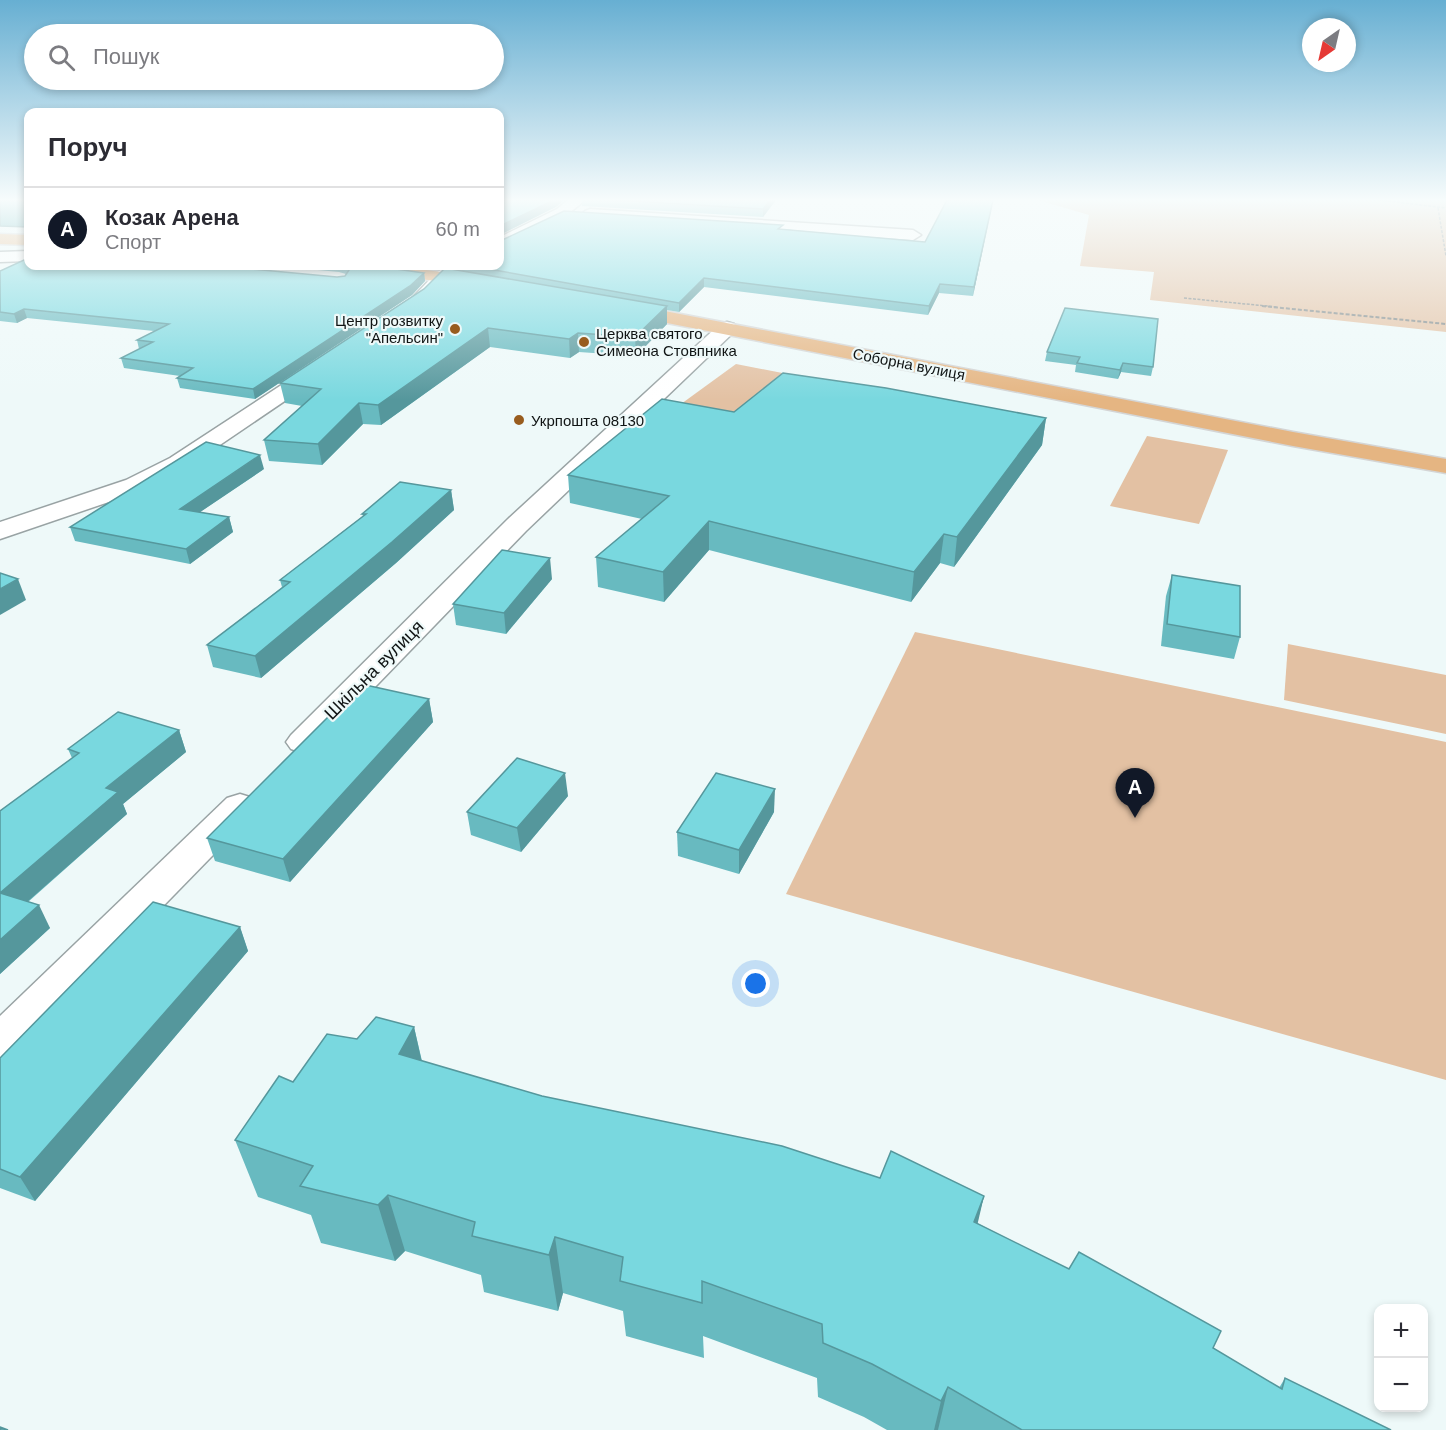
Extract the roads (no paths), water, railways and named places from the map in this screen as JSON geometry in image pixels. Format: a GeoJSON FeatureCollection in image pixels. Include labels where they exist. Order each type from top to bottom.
{"type":"FeatureCollection","features":[{"type":"Feature","properties":{"kind":"main road"},"geometry":{"type":"LineString","coordinates":[[435,270],[451,271],[502,287]]}},
{"type":"Feature","properties":{"kind":"main road","name":"Соборна вулиця"},"geometry":{"type":"LineString","coordinates":[[608,306],[1293,439],[1446,466]]}},
{"type":"Feature","properties":{"kind":"street"},"geometry":{"type":"LineString","coordinates":[[401,313],[419,301],[451,271]]}},
{"type":"Feature","properties":{"kind":"street","name":"Шкільна вулиця"},"geometry":{"type":"LineString","coordinates":[[282,763],[517,525],[727,328]]}},
{"type":"Feature","properties":{"kind":"street"},"geometry":{"type":"LineString","coordinates":[[0,531],[68,510],[135,484],[178,463],[336,357]]}},
{"type":"Feature","properties":{"kind":"street"},"geometry":{"type":"LineString","coordinates":[[0,1044],[257,788]]}},
{"type":"Feature","properties":{"kind":"place","name":"Центр розвитку \"Апельсин\""},"geometry":{"type":"Point","coordinates":[455,329]}},
{"type":"Feature","properties":{"kind":"place","name":"Церква святого Симеона Стовпника"},"geometry":{"type":"Point","coordinates":[584,342]}},
{"type":"Feature","properties":{"kind":"place","name":"Укрпошта 08130"},"geometry":{"type":"Point","coordinates":[519,420]}},
{"type":"Feature","properties":{"kind":"place","name":"Козак Арена"},"geometry":{"type":"Point","coordinates":[1135,818]}}]}
